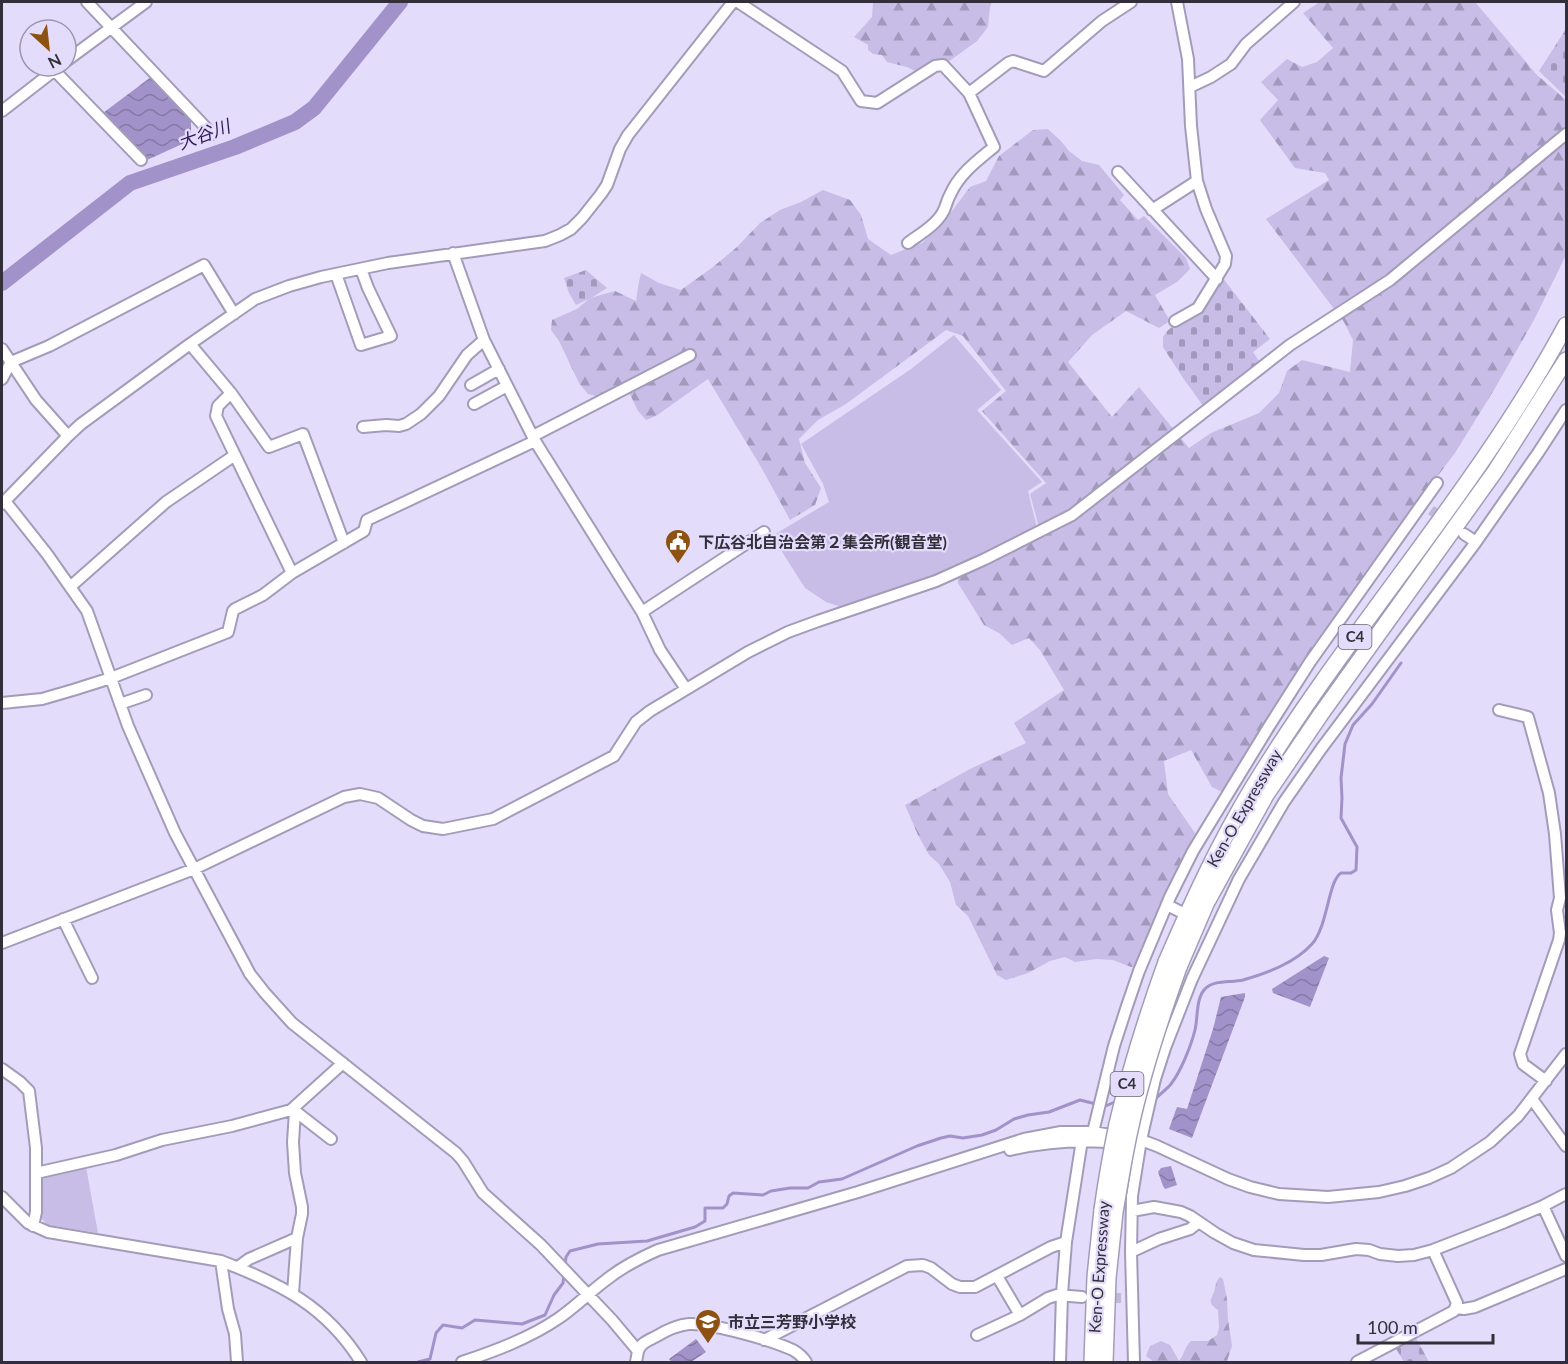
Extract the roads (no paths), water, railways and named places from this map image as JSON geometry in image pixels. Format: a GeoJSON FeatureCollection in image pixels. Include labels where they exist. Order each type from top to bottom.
{"type":"FeatureCollection","features":[{"type":"Feature","properties":{"kind":"highway","name":"Ken-O Expressway"},"geometry":{"type":"LineString","coordinates":[[1092,1362],[1095,1277],[1108,1211],[1173,964],[1194,897],[1219,846],[1253,786],[1307,705],[1484,459],[1531,387],[1566,325]]}},
{"type":"Feature","properties":{"kind":"highway","name":"Ken-O Expressway"},"geometry":{"type":"LineString","coordinates":[[1173,964],[1266,795],[1320,714],[1496,470],[1566,360]]}},
{"type":"Feature","properties":{"kind":"highway","name":"Ken-O Expressway"},"geometry":{"type":"LineString","coordinates":[[1105,1362],[1108,1211]]}},
{"type":"Feature","properties":{"kind":"street"},"geometry":{"type":"LineString","coordinates":[[87,2],[212,134]]}},
{"type":"Feature","properties":{"kind":"street"},"geometry":{"type":"LineString","coordinates":[[78,52],[146,2]]}},
{"type":"Feature","properties":{"kind":"street"},"geometry":{"type":"LineString","coordinates":[[637,1357],[612,1320],[540,1245],[483,1193],[456,1153],[292,1023],[265,993],[246,966],[171,823],[128,726],[87,611],[47,554],[3,503],[81,424],[255,299],[289,286],[336,274],[388,263],[545,241],[571,229],[591,209],[607,185],[620,149],[628,135],[733,2]]}},
{"type":"Feature","properties":{"kind":"street"},"geometry":{"type":"LineString","coordinates":[[738,2],[842,71],[861,100],[877,103],[935,66],[943,65],[969,93],[994,147],[973,163],[958,179],[943,213],[933,224],[908,243]]}},
{"type":"Feature","properties":{"kind":"street"},"geometry":{"type":"LineString","coordinates":[[969,93],[1013,61],[1044,71],[1102,21],[1131,2]]}},
{"type":"Feature","properties":{"kind":"street"},"geometry":{"type":"LineString","coordinates":[[1175,321],[1198,308],[1217,279],[1225,264],[1226,256],[1197,181],[1191,126],[1188,59],[1177,2]]}},
{"type":"Feature","properties":{"kind":"street"},"geometry":{"type":"LineString","coordinates":[[1190,87],[1231,64],[1246,44],[1294,2]]}},
{"type":"Feature","properties":{"kind":"street"},"geometry":{"type":"LineString","coordinates":[[2,111],[44,78]]}},
{"type":"Feature","properties":{"kind":"street"},"geometry":{"type":"LineString","coordinates":[[66,78],[141,159]]}},
{"type":"Feature","properties":{"kind":"street"},"geometry":{"type":"LineString","coordinates":[[2,943],[194,869],[344,797],[360,794],[378,798],[423,826],[443,829],[493,819],[614,756],[636,722],[650,711],[748,652],[788,632],[936,581],[985,559],[1072,514],[1290,345],[1390,280],[1566,134]]}},
{"type":"Feature","properties":{"kind":"street"},"geometry":{"type":"LineString","coordinates":[[1118,172],[1217,279]]}},
{"type":"Feature","properties":{"kind":"street"},"geometry":{"type":"LineString","coordinates":[[1152,210],[1197,181]]}},
{"type":"Feature","properties":{"kind":"street"},"geometry":{"type":"LineString","coordinates":[[453,253],[484,340],[534,439],[642,612],[660,650],[686,689]]}},
{"type":"Feature","properties":{"kind":"street"},"geometry":{"type":"LineString","coordinates":[[2,379],[11,362],[49,346],[204,265],[234,314]]}},
{"type":"Feature","properties":{"kind":"street"},"geometry":{"type":"LineString","coordinates":[[336,274],[362,345],[391,336],[361,269]]}},
{"type":"Feature","properties":{"kind":"street"},"geometry":{"type":"LineString","coordinates":[[363,427],[386,424],[399,426],[421,414],[439,396],[467,355],[484,340]]}},
{"type":"Feature","properties":{"kind":"street"},"geometry":{"type":"LineString","coordinates":[[190,344],[231,393],[269,447],[303,434],[344,543]]}},
{"type":"Feature","properties":{"kind":"street"},"geometry":{"type":"LineString","coordinates":[[2,349],[36,400],[68,436]]}},
{"type":"Feature","properties":{"kind":"street"},"geometry":{"type":"LineString","coordinates":[[2,703],[42,699],[111,678],[228,632],[235,609],[263,595],[292,573],[364,531],[367,520],[534,439],[690,355]]}},
{"type":"Feature","properties":{"kind":"street"},"geometry":{"type":"LineString","coordinates":[[471,385],[499,369]]}},
{"type":"Feature","properties":{"kind":"street"},"geometry":{"type":"LineString","coordinates":[[474,404],[507,386]]}},
{"type":"Feature","properties":{"kind":"street"},"geometry":{"type":"LineString","coordinates":[[231,393],[218,406],[216,416],[292,573]]}},
{"type":"Feature","properties":{"kind":"street"},"geometry":{"type":"LineString","coordinates":[[1134,1362],[1126,1299],[1131,1252],[1132,1196],[1141,1143],[1165,1048],[1212,925],[1284,802],[1476,542],[1566,410]]}},
{"type":"Feature","properties":{"kind":"street"},"geometry":{"type":"LineString","coordinates":[[70,587],[166,502],[234,455]]}},
{"type":"Feature","properties":{"kind":"street"},"geometry":{"type":"LineString","coordinates":[[1093,1132],[1114,1046],[1139,971],[1193,851],[1310,662],[1426,507],[1437,483]]}},
{"type":"Feature","properties":{"kind":"street"},"geometry":{"type":"LineString","coordinates":[[642,612],[764,532]]}},
{"type":"Feature","properties":{"kind":"street"},"geometry":{"type":"LineString","coordinates":[[1464,534],[1476,542]]}},
{"type":"Feature","properties":{"kind":"street"},"geometry":{"type":"LineString","coordinates":[[120,704],[146,695]]}},
{"type":"Feature","properties":{"kind":"street"},"geometry":{"type":"LineString","coordinates":[[1499,710],[1528,717],[1549,793],[1555,834],[1560,898],[1557,910],[1560,940],[1520,1054],[1523,1064],[1546,1081]]}},
{"type":"Feature","properties":{"kind":"street"},"geometry":{"type":"LineString","coordinates":[[1167,905],[1179,911]]}},
{"type":"Feature","properties":{"kind":"street"},"geometry":{"type":"LineString","coordinates":[[63,920],[92,978]]}},
{"type":"Feature","properties":{"kind":"street"},"geometry":{"type":"LineString","coordinates":[[462,1362],[546,1327],[571,1310],[605,1280],[641,1258],[664,1248],[1043,1134],[1061,1131],[1093,1132],[1141,1143],[1239,1184],[1279,1194],[1328,1197],[1379,1192],[1405,1186],[1451,1168],[1472,1155],[1506,1128],[1532,1099],[1566,1054]]}},
{"type":"Feature","properties":{"kind":"street"},"geometry":{"type":"LineString","coordinates":[[36,1173],[116,1155],[162,1140],[232,1126],[295,1109],[343,1063]]}},
{"type":"Feature","properties":{"kind":"street"},"geometry":{"type":"LineString","coordinates":[[2,1069],[29,1091],[36,1148],[36,1212],[33,1226]]}},
{"type":"Feature","properties":{"kind":"street"},"geometry":{"type":"LineString","coordinates":[[1532,1099],[1566,1146]]}},
{"type":"Feature","properties":{"kind":"street"},"geometry":{"type":"LineString","coordinates":[[295,1109],[332,1139]]}},
{"type":"Feature","properties":{"kind":"street"},"geometry":{"type":"LineString","coordinates":[[293,1293],[297,1238],[302,1214],[295,1173],[293,1142],[295,1109]]}},
{"type":"Feature","properties":{"kind":"street"},"geometry":{"type":"LineString","coordinates":[[945,1165],[1050,1143],[1082,1140],[1141,1143]]}},
{"type":"Feature","properties":{"kind":"street"},"geometry":{"type":"LineString","coordinates":[[1060,1362],[1066,1242],[1082,1140]]}},
{"type":"Feature","properties":{"kind":"street"},"geometry":{"type":"LineString","coordinates":[[1132,1211],[1166,1208],[1190,1216],[1233,1243],[1254,1250],[1288,1255],[1321,1255],[1356,1249],[1398,1256],[1433,1250],[1543,1206],[1566,1194]]}},
{"type":"Feature","properties":{"kind":"street"},"geometry":{"type":"LineString","coordinates":[[2,1197],[33,1226],[48,1232],[221,1261],[269,1280],[317,1310],[361,1362]]}},
{"type":"Feature","properties":{"kind":"street"},"geometry":{"type":"LineString","coordinates":[[1543,1206],[1566,1256]]}},
{"type":"Feature","properties":{"kind":"street"},"geometry":{"type":"LineString","coordinates":[[1131,1252],[1159,1239],[1191,1229],[1199,1222]]}},
{"type":"Feature","properties":{"kind":"street"},"geometry":{"type":"LineString","coordinates":[[238,1267],[249,1259],[297,1238]]}},
{"type":"Feature","properties":{"kind":"street"},"geometry":{"type":"LineString","coordinates":[[764,1340],[907,1266],[916,1264],[931,1268],[945,1280],[960,1287],[975,1287],[1051,1247],[1066,1242]]}},
{"type":"Feature","properties":{"kind":"street"},"geometry":{"type":"LineString","coordinates":[[1357,1362],[1454,1311],[1457,1303],[1433,1250]]}},
{"type":"Feature","properties":{"kind":"street"},"geometry":{"type":"LineString","coordinates":[[221,1261],[228,1309],[235,1334],[237,1362]]}},
{"type":"Feature","properties":{"kind":"street"},"geometry":{"type":"LineString","coordinates":[[1456,1308],[1475,1307],[1566,1269]]}},
{"type":"Feature","properties":{"kind":"street"},"geometry":{"type":"LineString","coordinates":[[997,1276],[1020,1315]]}},
{"type":"Feature","properties":{"kind":"street"},"geometry":{"type":"LineString","coordinates":[[977,1335],[1020,1315],[1048,1298],[1062,1294],[1082,1297]]}},
{"type":"Feature","properties":{"kind":"street"},"geometry":{"type":"LineString","coordinates":[[637,1357],[642,1344],[661,1333],[684,1325],[706,1325],[764,1340],[794,1351],[806,1362]]}},
{"type":"Feature","properties":{"kind":"water"},"geometry":{"type":"Polygon","coordinates":[[[151,77],[191,119],[191,140],[147,160],[103,113],[151,77]]]}},
{"type":"Feature","properties":{"kind":"water"},"geometry":{"type":"Polygon","coordinates":[[[1324,956],[1329,958],[1310,1007],[1273,993],[1272,989],[1324,956]]]}},
{"type":"Feature","properties":{"kind":"water"},"geometry":{"type":"Polygon","coordinates":[[[1245,993],[1192,1138],[1169,1129],[1177,1107],[1187,1109],[1221,997],[1245,993]]]}},
{"type":"Feature","properties":{"kind":"water"},"geometry":{"type":"Polygon","coordinates":[[[1171,1166],[1177,1185],[1165,1189],[1158,1172],[1161,1168],[1171,1166]]]}},
{"type":"Feature","properties":{"kind":"water"},"geometry":{"type":"Polygon","coordinates":[[[696,1339],[706,1352],[691,1362],[672,1362],[669,1359],[696,1339]]]}},
{"type":"Feature","properties":{"kind":"waterway","name":"大谷川"},"geometry":{"type":"LineString","coordinates":[[2,283],[130,183],[235,147],[295,122],[314,108],[400,2]]}},
{"type":"Feature","properties":{"kind":"waterway"},"geometry":{"type":"LineString","coordinates":[[1154,1100],[1171,1084],[1185,1058],[1195,1030],[1198,1004],[1204,990],[1212,984],[1243,980],[1271,971],[1305,951],[1317,936],[1337,878],[1341,873],[1351,873],[1356,870],[1357,847],[1341,818],[1341,778],[1345,744],[1353,725],[1372,704],[1401,663]]}},
{"type":"Feature","properties":{"kind":"waterway"},"geometry":{"type":"LineString","coordinates":[[565,1265],[570,1251],[598,1244],[647,1241],[695,1227],[705,1221],[705,1208],[723,1208],[733,1193],[763,1195],[771,1191],[790,1188],[808,1188],[819,1182],[842,1179],[941,1138],[982,1135],[1014,1119],[1049,1112],[1080,1100],[1096,1104]]}},
{"type":"Feature","properties":{"kind":"waterway"},"geometry":{"type":"LineString","coordinates":[[1101,1108],[1117,1101]]}},
{"type":"Feature","properties":{"kind":"waterway"},"geometry":{"type":"LineString","coordinates":[[418,1362],[430,1359],[436,1333],[443,1325],[462,1328],[475,1320],[522,1324],[545,1315],[554,1295],[563,1283],[564,1274]]}},
{"type":"Feature","properties":{"kind":"tunnel"},"geometry":{"type":"LineString","coordinates":[[1431,510],[1447,522]]}},
{"type":"Feature","properties":{"kind":"tunnel"},"geometry":{"type":"LineString","coordinates":[[1100,1298],[1121,1298]]}},
{"type":"Feature","properties":{"kind":"place","name":"下広谷北自治会第２集会所(観音堂)"},"geometry":{"type":"Point","coordinates":[678,565]}},
{"type":"Feature","properties":{"kind":"place","name":"市立三芳野小学校"},"geometry":{"type":"Point","coordinates":[708,1345]}}]}
